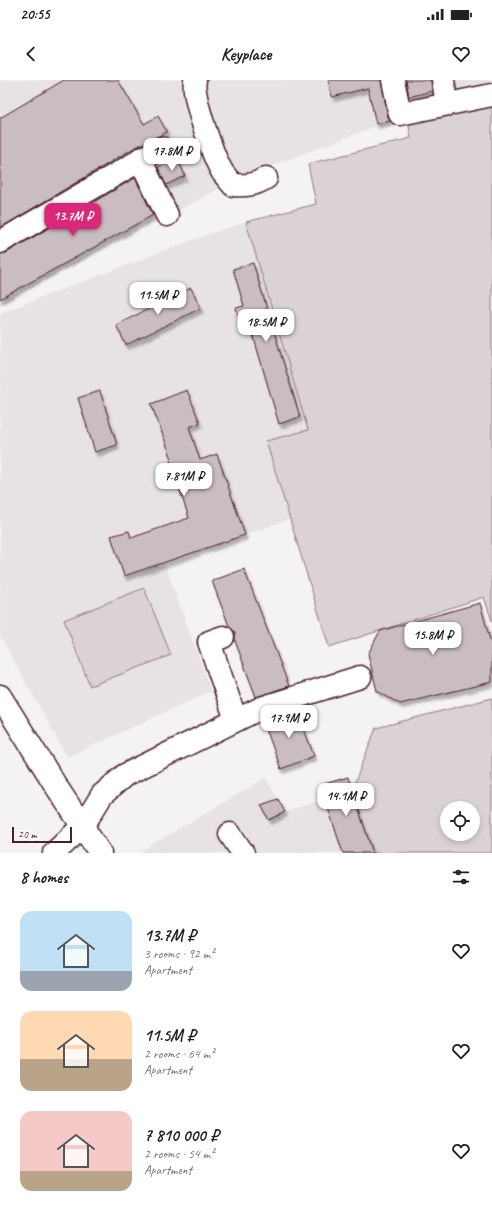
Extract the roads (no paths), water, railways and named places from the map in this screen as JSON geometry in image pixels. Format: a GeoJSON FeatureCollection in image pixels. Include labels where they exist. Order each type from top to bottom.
{"type":"FeatureCollection","features":[{"type":"Feature","properties":{"kind":"street"},"geometry":{"type":"LineString","coordinates":[[195,80],[196,99],[213,152],[223,173],[233,185],[244,186],[256,184],[266,178]]}},
{"type":"Feature","properties":{"kind":"street"},"geometry":{"type":"LineString","coordinates":[[393,80],[400,114],[492,95]]}},
{"type":"Feature","properties":{"kind":"street"},"geometry":{"type":"LineString","coordinates":[[443,80],[447,104]]}},
{"type":"Feature","properties":{"kind":"street"},"geometry":{"type":"LineString","coordinates":[[0,242],[161,148]]}},
{"type":"Feature","properties":{"kind":"street"},"geometry":{"type":"LineString","coordinates":[[140,159],[167,215]]}},
{"type":"Feature","properties":{"kind":"street"},"geometry":{"type":"LineString","coordinates":[[223,637],[209,642],[236,720]]}},
{"type":"Feature","properties":{"kind":"street"},"geometry":{"type":"LineString","coordinates":[[54,853],[83,826],[102,795],[125,775],[261,708],[360,677]]}},
{"type":"Feature","properties":{"kind":"street"},"geometry":{"type":"LineString","coordinates":[[2,705],[100,853]]}},
{"type":"Feature","properties":{"kind":"street"},"geometry":{"type":"LineString","coordinates":[[230,834],[243,853]]}}]}
